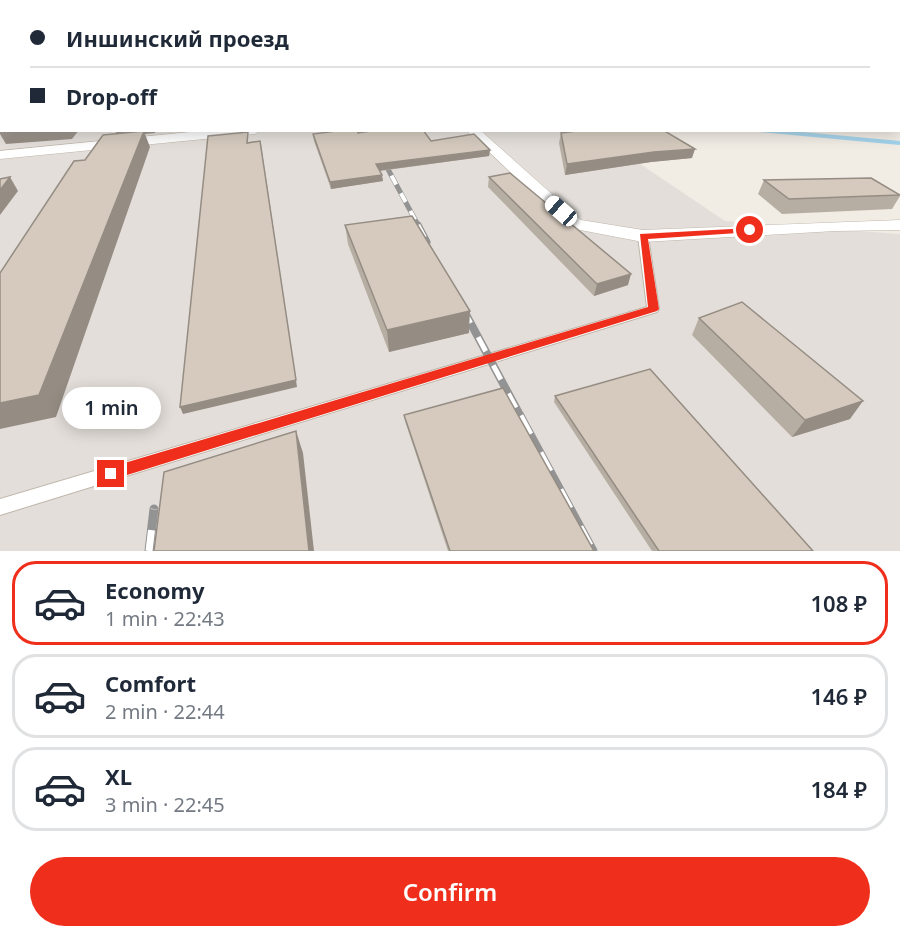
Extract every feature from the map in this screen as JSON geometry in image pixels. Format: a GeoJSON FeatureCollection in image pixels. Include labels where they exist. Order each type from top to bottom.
{"type":"FeatureCollection","features":[{"type":"Feature","properties":{"kind":"street"},"geometry":{"type":"LineString","coordinates":[[0,155],[235,132]]}},
{"type":"Feature","properties":{"kind":"street"},"geometry":{"type":"LineString","coordinates":[[474,132],[575,224],[643,236],[900,225]]}},
{"type":"Feature","properties":{"kind":"lane"},"geometry":{"type":"LineString","coordinates":[[0,507],[653,309],[643,236]]}},
{"type":"Feature","properties":{"kind":"shaded area"},"geometry":{"type":"Polygon","coordinates":[[[0,132],[592,132],[725,221],[900,234],[900,551],[0,551],[0,132]]]}},
{"type":"Feature","properties":{"kind":"building"},"geometry":{"type":"Polygon","coordinates":[[[144,132],[39,395],[0,403],[0,273],[74,161],[85,160],[103,135],[144,132]]]}},
{"type":"Feature","properties":{"kind":"building"},"geometry":{"type":"Polygon","coordinates":[[[248,132],[247,143],[260,141],[296,380],[180,407],[208,136],[248,132]]]}},
{"type":"Feature","properties":{"kind":"building"},"geometry":{"type":"Polygon","coordinates":[[[424,132],[431,141],[474,134],[490,150],[376,164],[382,175],[330,182],[313,134],[424,132]]]}},
{"type":"Feature","properties":{"kind":"building"},"geometry":{"type":"Polygon","coordinates":[[[666,132],[695,149],[567,164],[561,133],[666,132]]]}},
{"type":"Feature","properties":{"kind":"building"},"geometry":{"type":"Polygon","coordinates":[[[510,173],[631,274],[597,284],[489,177],[510,173]]]}},
{"type":"Feature","properties":{"kind":"building"},"geometry":{"type":"Polygon","coordinates":[[[10,177],[0,190],[0,179],[10,177]]]}},
{"type":"Feature","properties":{"kind":"building"},"geometry":{"type":"Polygon","coordinates":[[[871,178],[900,195],[789,199],[764,180],[871,178]]]}},
{"type":"Feature","properties":{"kind":"building"},"geometry":{"type":"Polygon","coordinates":[[[412,216],[470,311],[387,330],[345,225],[412,216]]]}},
{"type":"Feature","properties":{"kind":"building"},"geometry":{"type":"Polygon","coordinates":[[[742,302],[863,401],[805,420],[699,318],[742,302]]]}},
{"type":"Feature","properties":{"kind":"building"},"geometry":{"type":"Polygon","coordinates":[[[650,369],[813,551],[659,551],[555,396],[650,369]]]}},
{"type":"Feature","properties":{"kind":"building"},"geometry":{"type":"Polygon","coordinates":[[[503,388],[594,551],[450,551],[404,415],[503,388]]]}},
{"type":"Feature","properties":{"kind":"building"},"geometry":{"type":"Polygon","coordinates":[[[296,431],[309,551],[154,551],[164,472],[296,431]]]}},
{"type":"Feature","properties":{"kind":"waterway"},"geometry":{"type":"LineString","coordinates":[[780,132],[900,143]]}},
{"type":"Feature","properties":{"kind":"railway"},"geometry":{"type":"LineString","coordinates":[[380,155],[383,160]]}},
{"type":"Feature","properties":{"kind":"railway"},"geometry":{"type":"LineString","coordinates":[[382,158],[419,227]]}},
{"type":"Feature","properties":{"kind":"railway"},"geometry":{"type":"LineString","coordinates":[[418,225],[427,242]]}},
{"type":"Feature","properties":{"kind":"railway"},"geometry":{"type":"LineString","coordinates":[[463,309],[521,417]]}},
{"type":"Feature","properties":{"kind":"railway"},"geometry":{"type":"LineString","coordinates":[[520,416],[593,551]]}},
{"type":"Feature","properties":{"kind":"railway"},"geometry":{"type":"LineString","coordinates":[[149,551],[154,509]]}},
{"type":"Feature","properties":{"kind":"route"},"geometry":{"type":"LineString","coordinates":[[111,474],[653,309],[643,236],[750,230]]}}]}
